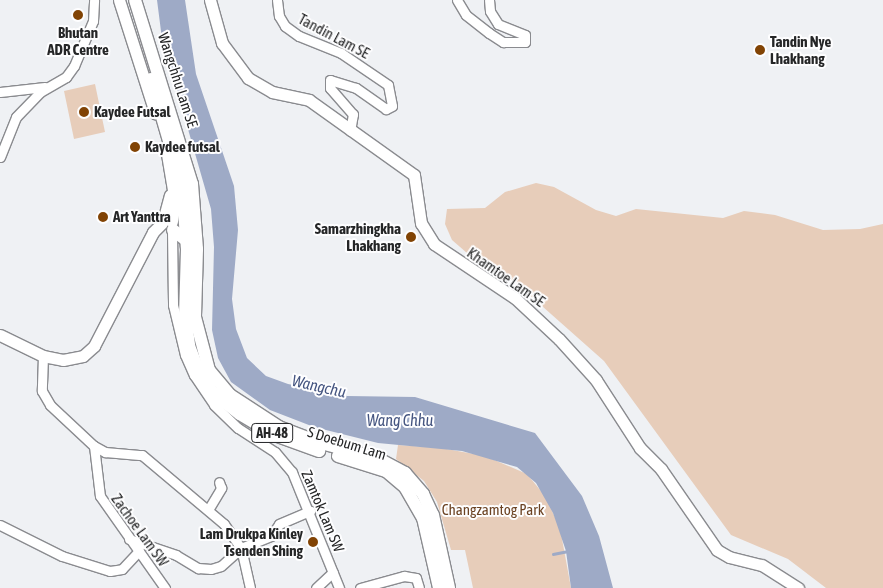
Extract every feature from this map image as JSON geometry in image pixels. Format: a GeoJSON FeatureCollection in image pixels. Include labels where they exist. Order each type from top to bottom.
{"type":"FeatureCollection","features":[{"type":"Feature","properties":{"kind":"highway","name":"Wangchhu Lam SE"},"geometry":{"type":"LineString","coordinates":[[126,0],[179,170],[170,226]]}},
{"type":"Feature","properties":{"kind":"highway","name":"Wangchhu Lam SE"},"geometry":{"type":"LineString","coordinates":[[135,0],[183,149],[192,184],[196,230]]}},
{"type":"Feature","properties":{"kind":"highway","name":"S Doebum Lam"},"geometry":{"type":"LineString","coordinates":[[170,226],[186,241],[195,317],[202,352],[209,370],[230,395],[280,427],[321,443],[378,458],[397,467],[414,482],[423,494],[433,515],[449,588]]}},
{"type":"Feature","properties":{"kind":"highway","name":"S Doebum Lam"},"geometry":{"type":"LineString","coordinates":[[196,230],[190,282],[189,346],[198,370],[213,392],[240,414],[275,435],[393,475],[405,487],[421,512],[439,588]]}},
{"type":"Feature","properties":{"kind":"main road"},"geometry":{"type":"LineString","coordinates":[[0,335],[44,356],[74,359],[94,346],[150,239],[170,226],[172,192],[170,163],[119,0]]}},
{"type":"Feature","properties":{"kind":"main road","name":"Khamtoe Lam SE"},"geometry":{"type":"LineString","coordinates":[[210,0],[222,43],[243,74],[272,92],[310,100],[350,131],[414,175],[421,223],[434,244],[535,314],[596,380],[640,448],[661,469],[717,550],[730,557],[762,565],[798,588]]}},
{"type":"Feature","properties":{"kind":"street"},"geometry":{"type":"LineString","coordinates":[[0,157],[16,117],[47,87],[66,77],[74,66],[93,21],[94,0]]}},
{"type":"Feature","properties":{"kind":"street"},"geometry":{"type":"LineString","coordinates":[[272,0],[280,16]]}},
{"type":"Feature","properties":{"kind":"street","name":"Tandin Lam SE"},"geometry":{"type":"LineString","coordinates":[[277,0],[280,16],[285,26],[299,36],[341,53],[388,85],[392,106],[386,109],[363,91],[330,80],[330,88],[352,114],[350,131]]}},
{"type":"Feature","properties":{"kind":"street"},"geometry":{"type":"LineString","coordinates":[[457,0],[466,16],[503,42],[525,42],[525,35],[498,24],[490,11],[489,0]]}},
{"type":"Feature","properties":{"kind":"street"},"geometry":{"type":"LineString","coordinates":[[0,92],[47,87]]}},
{"type":"Feature","properties":{"kind":"street","name":"Zamtok Lam SW"},"geometry":{"type":"LineString","coordinates":[[170,226],[173,250],[173,305],[185,355],[194,375],[214,405],[238,428],[275,452],[292,472],[310,511],[339,588]]}},
{"type":"Feature","properties":{"kind":"street"},"geometry":{"type":"LineString","coordinates":[[44,356],[42,391],[50,405],[94,446],[106,452],[142,455],[224,524],[241,548],[250,588]]}},
{"type":"Feature","properties":{"kind":"street","name":"Zachoe Lam SW"},"geometry":{"type":"LineString","coordinates":[[94,446],[100,496],[128,539],[139,551],[165,588]]}},
{"type":"Feature","properties":{"kind":"street"},"geometry":{"type":"LineString","coordinates":[[208,510],[221,488],[219,482]]}},
{"type":"Feature","properties":{"kind":"street"},"geometry":{"type":"LineString","coordinates":[[128,539],[176,554],[205,570],[221,566],[241,548],[271,536],[279,524],[310,511]]}},
{"type":"Feature","properties":{"kind":"street"},"geometry":{"type":"LineString","coordinates":[[0,524],[62,556],[110,571],[122,569],[139,551]]}},
{"type":"Feature","properties":{"kind":"street"},"geometry":{"type":"LineString","coordinates":[[316,588],[333,572]]}},
{"type":"Feature","properties":{"kind":"street"},"geometry":{"type":"LineString","coordinates":[[360,588],[404,576],[416,578],[419,588]]}},
{"type":"Feature","properties":{"kind":"green space","name":"Kaydee Futsal"},"geometry":{"type":"Polygon","coordinates":[[[95,84],[105,132],[74,139],[64,91],[95,84]]]}},
{"type":"Feature","properties":{"kind":"green space"},"geometry":{"type":"Polygon","coordinates":[[[536,183],[554,187],[596,210],[616,216],[636,209],[723,218],[744,211],[775,215],[823,230],[860,229],[883,224],[883,588],[826,588],[788,559],[731,535],[604,361],[516,283],[475,260],[452,240],[445,224],[447,209],[485,208],[505,192],[536,183]]]}},
{"type":"Feature","properties":{"kind":"green space","name":"Changzamtog Park"},"geometry":{"type":"Polygon","coordinates":[[[398,445],[441,448],[485,456],[527,474],[545,496],[560,528],[571,588],[473,588],[465,550],[451,550],[437,502],[424,481],[396,459],[398,445]]]}},
{"type":"Feature","properties":{"kind":"water","name":"Wang Chhu"},"geometry":{"type":"Polygon","coordinates":[[[157,0],[185,0],[196,74],[234,186],[238,230],[232,299],[236,329],[247,358],[266,376],[288,384],[347,396],[415,397],[535,433],[582,496],[599,536],[613,588],[571,588],[566,551],[553,513],[536,483],[517,467],[462,451],[378,443],[314,427],[270,410],[231,382],[218,358],[212,330],[214,247],[211,209],[162,39],[157,0]]]}},
{"type":"Feature","properties":{"kind":"waterway"},"geometry":{"type":"LineString","coordinates":[[553,554],[568,551]]}},
{"type":"Feature","properties":{"kind":"place","name":"Bhutan ADR Centre"},"geometry":{"type":"Point","coordinates":[78,15]}},
{"type":"Feature","properties":{"kind":"place","name":"Tandin Nye Lhakhang"},"geometry":{"type":"Point","coordinates":[760,50]}},
{"type":"Feature","properties":{"kind":"place","name":"Kaydee Futsal"},"geometry":{"type":"Point","coordinates":[84,112]}},
{"type":"Feature","properties":{"kind":"place","name":"Kaydee futsal"},"geometry":{"type":"Point","coordinates":[135,147]}},
{"type":"Feature","properties":{"kind":"place","name":"Art Yanttra"},"geometry":{"type":"Point","coordinates":[103,217]}},
{"type":"Feature","properties":{"kind":"place","name":"Samarzhingkha Lhakhang"},"geometry":{"type":"Point","coordinates":[411,237]}},
{"type":"Feature","properties":{"kind":"place","name":"Lam Drukpa Kinley Tsenden Shing"},"geometry":{"type":"Point","coordinates":[313,542]}},
{"type":"Feature","properties":{"kind":"water label","name":"Wangchu"},"geometry":{"type":"Point","coordinates":[319,386]}}]}
